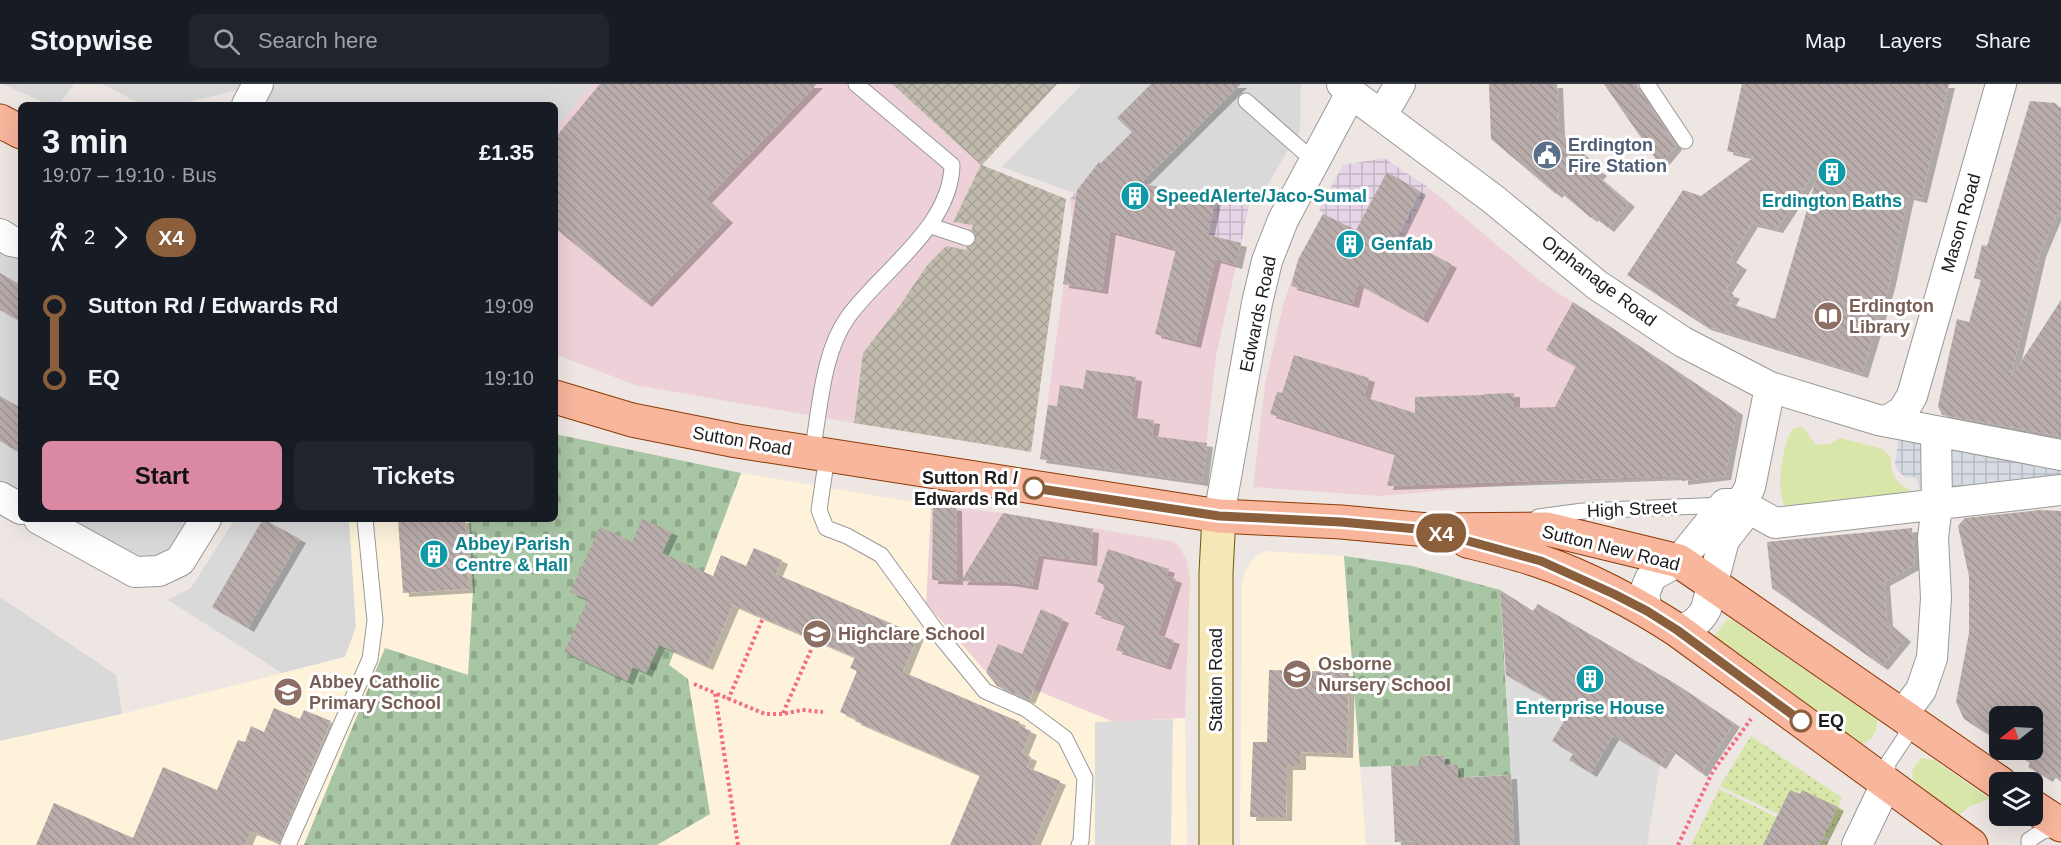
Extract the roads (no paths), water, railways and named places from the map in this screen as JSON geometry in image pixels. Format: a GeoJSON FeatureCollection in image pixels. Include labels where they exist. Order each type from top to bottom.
{"type":"FeatureCollection","features":[{"type":"Feature","properties":{"kind":"main road"},"geometry":{"type":"LineString","coordinates":[[0,121],[18,130]]}},
{"type":"Feature","properties":{"kind":"main road","name":"Sutton Road"},"geometry":{"type":"LineString","coordinates":[[558,398],[632,420],[737,441],[933,472]]}},
{"type":"Feature","properties":{"kind":"main road","name":"High Street"},"geometry":{"type":"LineString","coordinates":[[933,472],[1219,516],[1341,522],[1428,530]]}},
{"type":"Feature","properties":{"kind":"main road","name":"Station Road"},"geometry":{"type":"LineString","coordinates":[[1216,845],[1216,573],[1219,516]]}},
{"type":"Feature","properties":{"kind":"main road","name":"Sutton New Road"},"geometry":{"type":"LineString","coordinates":[[1428,530],[1547,529],[1679,561],[1989,775]]}},
{"type":"Feature","properties":{"kind":"main road","name":"Sutton New Road"},"geometry":{"type":"LineString","coordinates":[[1428,530],[1541,561],[1647,611],[1677,630],[1971,845]]}},
{"type":"Feature","properties":{"kind":"main road"},"geometry":{"type":"LineString","coordinates":[[2043,814],[2061,826]]}},
{"type":"Feature","properties":{"kind":"street"},"geometry":{"type":"LineString","coordinates":[[249,102],[258,84]]}},
{"type":"Feature","properties":{"kind":"street"},"geometry":{"type":"LineString","coordinates":[[1382,115],[1400,84]]}},
{"type":"Feature","properties":{"kind":"street","name":"Mason Road"},"geometry":{"type":"LineString","coordinates":[[1887,421],[1903,411],[1912,396],[2001,84]]}},
{"type":"Feature","properties":{"kind":"street","name":"Orphanage Road"},"geometry":{"type":"LineString","coordinates":[[1347,89],[1493,199],[1597,285],[1683,342],[1770,387],[1887,421]]}},
{"type":"Feature","properties":{"kind":"street","name":"Edwards Road"},"geometry":{"type":"LineString","coordinates":[[1219,516],[1257,303],[1267,261],[1283,220],[1314,161],[1347,89]]}},
{"type":"Feature","properties":{"kind":"street"},"geometry":{"type":"LineString","coordinates":[[0,234],[18,242]]}},
{"type":"Feature","properties":{"kind":"street"},"geometry":{"type":"LineString","coordinates":[[1647,611],[1644,594],[1650,579],[1679,561],[1750,487],[1770,387]]}},
{"type":"Feature","properties":{"kind":"street"},"geometry":{"type":"LineString","coordinates":[[1887,421],[2061,455]]}},
{"type":"Feature","properties":{"kind":"street"},"geometry":{"type":"LineString","coordinates":[[1902,715],[1921,690],[1932,658],[1936,598],[1933,538],[1937,505],[1936,431]]}},
{"type":"Feature","properties":{"kind":"street"},"geometry":{"type":"LineString","coordinates":[[1733,504],[1775,523],[2061,489]]}},
{"type":"Feature","properties":{"kind":"street"},"geometry":{"type":"LineString","coordinates":[[0,497],[18,507]]}},
{"type":"Feature","properties":{"kind":"street"},"geometry":{"type":"LineString","coordinates":[[1677,630],[1693,625],[1706,609],[1724,540],[1742,517],[1733,504]]}},
{"type":"Feature","properties":{"kind":"street"},"geometry":{"type":"LineString","coordinates":[[44,522],[135,572],[159,571],[180,561],[204,522]]}},
{"type":"Feature","properties":{"kind":"street"},"geometry":{"type":"LineString","coordinates":[[1857,845],[1887,782]]}},
{"type":"Feature","properties":{"kind":"lane"},"geometry":{"type":"LineString","coordinates":[[856,84],[952,165],[951,180],[930,226],[848,317],[830,350],[820,454],[819,510],[826,528],[847,536],[881,555],[940,636],[985,691],[1026,709],[1065,738],[1085,778],[1079,845]]}},
{"type":"Feature","properties":{"kind":"lane"},"geometry":{"type":"LineString","coordinates":[[1647,84],[1685,141]]}},
{"type":"Feature","properties":{"kind":"lane"},"geometry":{"type":"LineString","coordinates":[[1246,101],[1314,161]]}},
{"type":"Feature","properties":{"kind":"lane"},"geometry":{"type":"LineString","coordinates":[[930,226],[967,238]]}},
{"type":"Feature","properties":{"kind":"lane","name":"High Street"},"geometry":{"type":"LineString","coordinates":[[1428,530],[1583,511],[1733,504]]}},
{"type":"Feature","properties":{"kind":"lane"},"geometry":{"type":"LineString","coordinates":[[288,845],[370,659],[375,621],[365,522]]}},
{"type":"Feature","properties":{"kind":"lane"},"geometry":{"type":"LineString","coordinates":[[1887,782],[1888,763],[1906,736],[1902,715]]}},
{"type":"Feature","properties":{"kind":"lane"},"geometry":{"type":"LineString","coordinates":[[2029,845],[2029,840],[2043,831],[2061,826]]}},
{"type":"Feature","properties":{"kind":"place","name":"Erdington Fire Station"},"geometry":{"type":"Point","coordinates":[1547,155]}},
{"type":"Feature","properties":{"kind":"place","name":"Erdington Baths"},"geometry":{"type":"Point","coordinates":[1832,172]}},
{"type":"Feature","properties":{"kind":"place","name":"SpeedAlerte/Jaco-Sumal"},"geometry":{"type":"Point","coordinates":[1135,196]}},
{"type":"Feature","properties":{"kind":"place","name":"Genfab"},"geometry":{"type":"Point","coordinates":[1350,244]}},
{"type":"Feature","properties":{"kind":"place","name":"Erdington Library"},"geometry":{"type":"Point","coordinates":[1828,316]}},
{"type":"Feature","properties":{"kind":"place","name":"Sutton Rd / Edwards Rd"},"geometry":{"type":"Point","coordinates":[1034,488]}},
{"type":"Feature","properties":{"kind":"place","name":"Abbey Parish Centre & Hall"},"geometry":{"type":"Point","coordinates":[434,554]}},
{"type":"Feature","properties":{"kind":"place","name":"Highclare School"},"geometry":{"type":"Point","coordinates":[817,634]}},
{"type":"Feature","properties":{"kind":"place","name":"Osborne Nursery School"},"geometry":{"type":"Point","coordinates":[1297,674]}},
{"type":"Feature","properties":{"kind":"place","name":"Enterprise House"},"geometry":{"type":"Point","coordinates":[1590,679]}},
{"type":"Feature","properties":{"kind":"place","name":"Abbey Catholic Primary School"},"geometry":{"type":"Point","coordinates":[288,692]}},
{"type":"Feature","properties":{"kind":"place","name":"EQ"},"geometry":{"type":"Point","coordinates":[1801,721]}}]}
